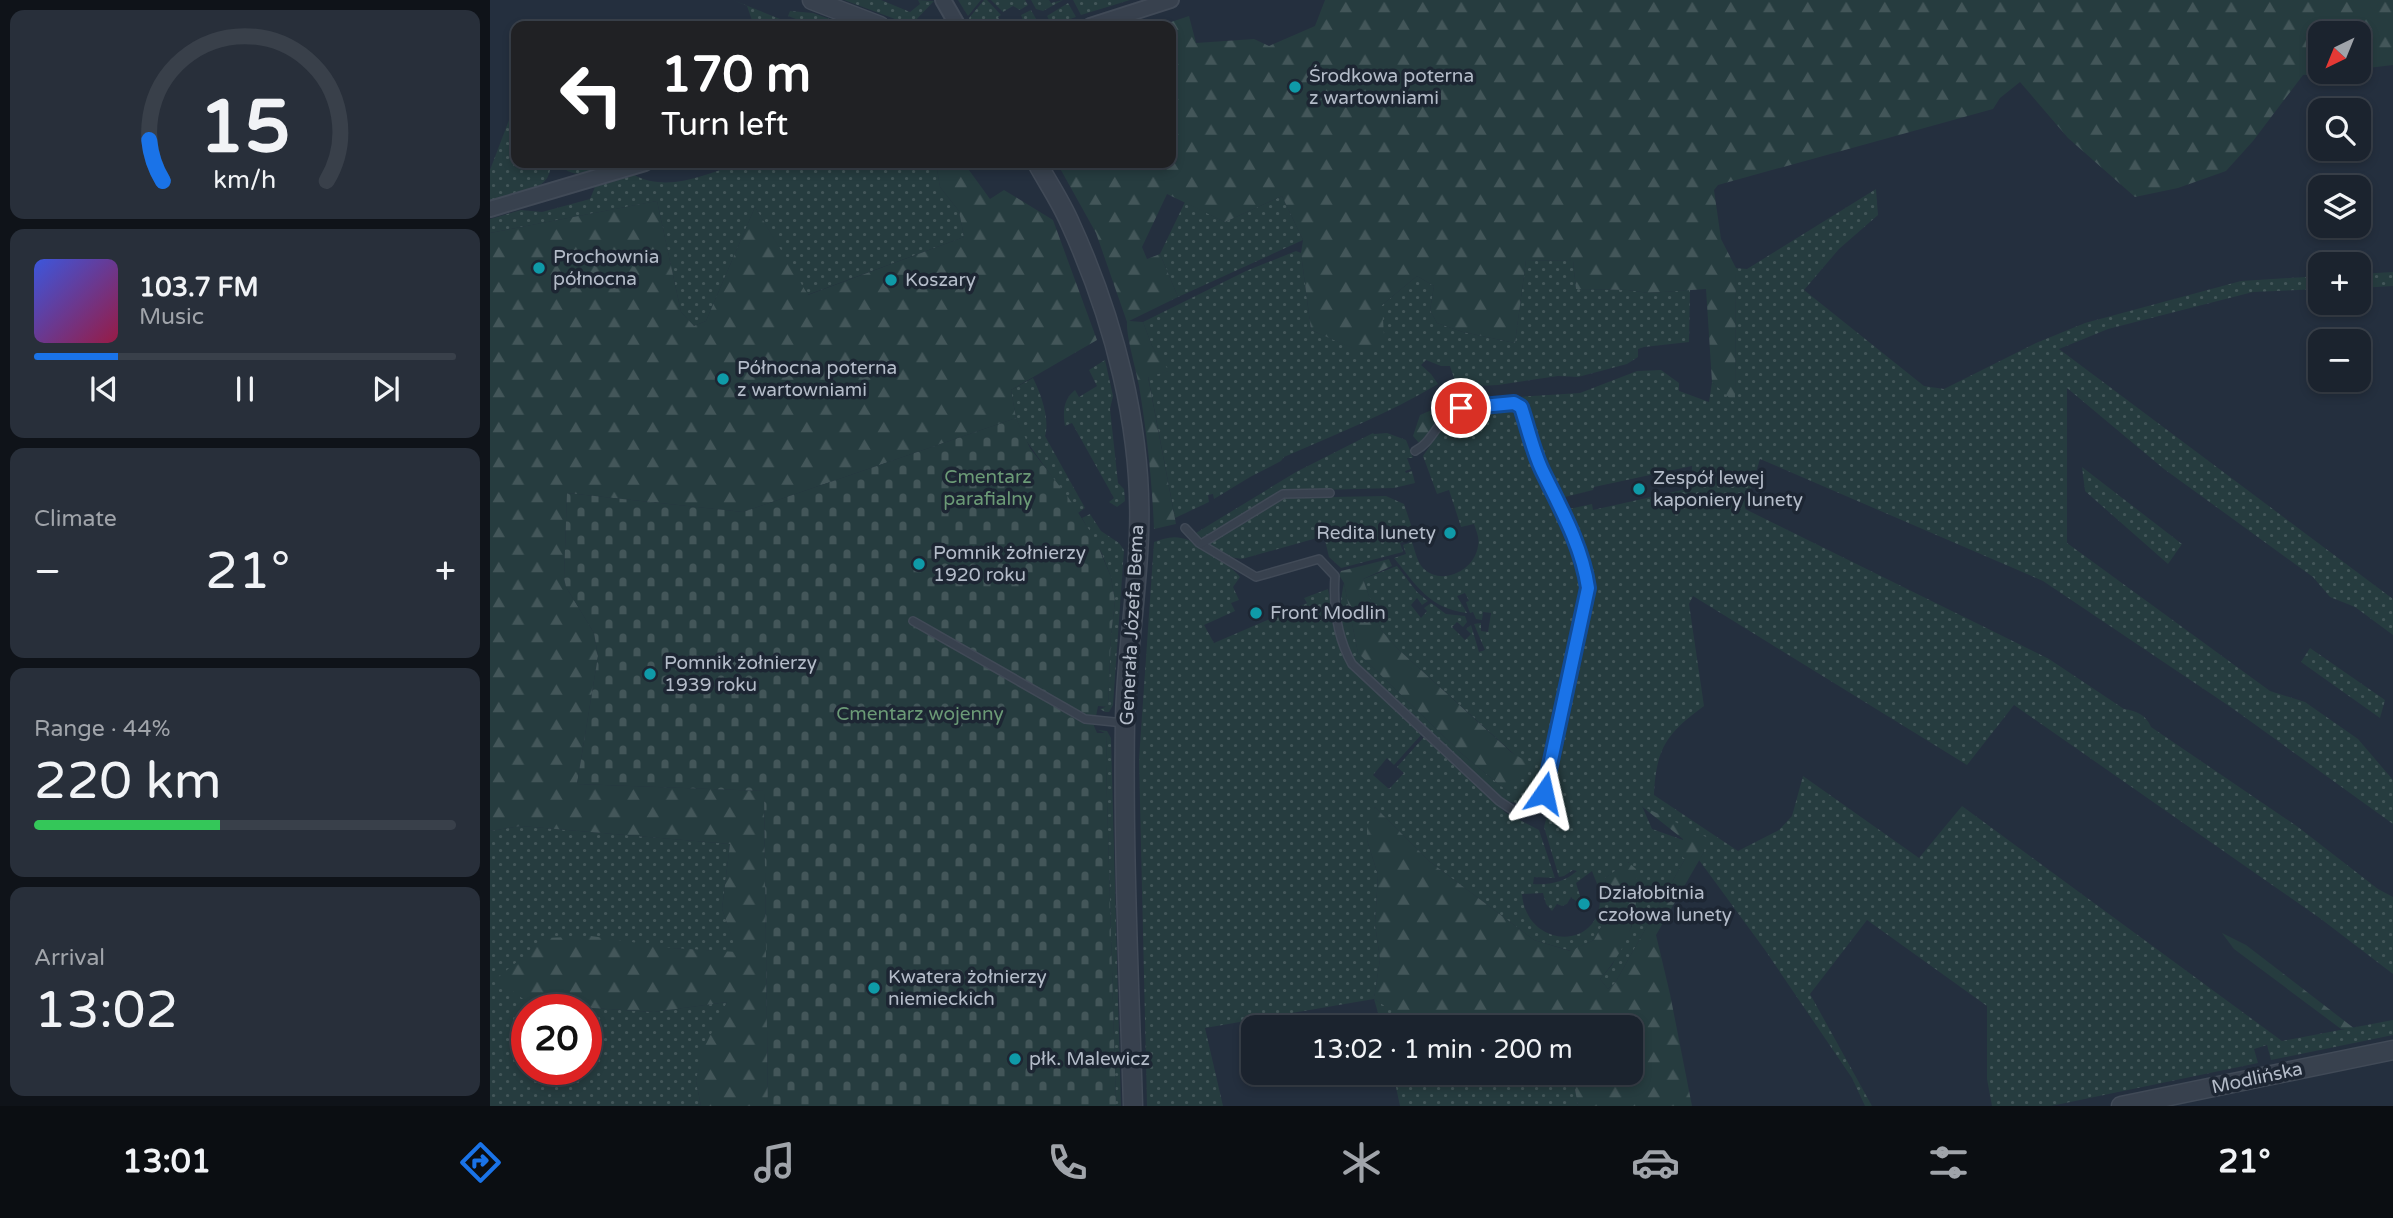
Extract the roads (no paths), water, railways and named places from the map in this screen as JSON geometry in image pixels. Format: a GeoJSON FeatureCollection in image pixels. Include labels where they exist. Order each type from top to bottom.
{"type":"FeatureCollection","features":[{"type":"Feature","properties":{"kind":"street"},"geometry":{"type":"LineString","coordinates":[[812,0],[867,21]]}},
{"type":"Feature","properties":{"kind":"street"},"geometry":{"type":"LineString","coordinates":[[943,0],[955,21]]}},
{"type":"Feature","properties":{"kind":"street"},"geometry":{"type":"LineString","coordinates":[[1106,21],[1171,0]]}},
{"type":"Feature","properties":{"kind":"street"},"geometry":{"type":"LineString","coordinates":[[490,209],[628,168]]}},
{"type":"Feature","properties":{"kind":"street","name":"Generała Józefa Bema"},"geometry":{"type":"LineString","coordinates":[[1040,168],[1069,221],[1093,277],[1112,334],[1127,399],[1135,456],[1139,534],[1125,723],[1126,878],[1133,1106]]}},
{"type":"Feature","properties":{"kind":"street","name":"Modlińska"},"geometry":{"type":"LineString","coordinates":[[2121,1106],[2393,1049]]}},
{"type":"Feature","properties":{"kind":"lane"},"geometry":{"type":"LineString","coordinates":[[1185,528],[1201,544],[1256,577],[1319,559],[1335,576],[1334,597],[1341,645],[1352,664],[1499,802],[1517,813],[1534,810],[1544,793],[1588,588],[1585,572],[1555,492],[1541,469],[1521,407],[1514,403],[1461,408],[1447,415],[1426,446],[1415,451]]}},
{"type":"Feature","properties":{"kind":"lane"},"geometry":{"type":"LineString","coordinates":[[1201,544],[1283,494],[1330,493]]}},
{"type":"Feature","properties":{"kind":"lane"},"geometry":{"type":"LineString","coordinates":[[913,621],[1085,719],[1125,723]]}},
{"type":"Feature","properties":{"kind":"place","name":"Środkowa poterna z wartowniami"},"geometry":{"type":"Point","coordinates":[1295,87]}},
{"type":"Feature","properties":{"kind":"place","name":"Prochownia północna"},"geometry":{"type":"Point","coordinates":[539,268]}},
{"type":"Feature","properties":{"kind":"place","name":"Koszary"},"geometry":{"type":"Point","coordinates":[891,280]}},
{"type":"Feature","properties":{"kind":"place","name":"Północna poterna z wartowniami"},"geometry":{"type":"Point","coordinates":[723,379]}},
{"type":"Feature","properties":{"kind":"place","name":"Zespół lewej kaponiery lunety"},"geometry":{"type":"Point","coordinates":[1639,489]}},
{"type":"Feature","properties":{"kind":"place","name":"Redita lunety"},"geometry":{"type":"Point","coordinates":[1450,533]}},
{"type":"Feature","properties":{"kind":"place","name":"Pomnik żołnierzy 1920 roku"},"geometry":{"type":"Point","coordinates":[919,564]}},
{"type":"Feature","properties":{"kind":"place","name":"Front Modlin"},"geometry":{"type":"Point","coordinates":[1256,613]}},
{"type":"Feature","properties":{"kind":"place","name":"Pomnik żołnierzy 1939 roku"},"geometry":{"type":"Point","coordinates":[650,674]}},
{"type":"Feature","properties":{"kind":"place","name":"Działobitnia czołowa lunety"},"geometry":{"type":"Point","coordinates":[1584,904]}},
{"type":"Feature","properties":{"kind":"place","name":"Kwatera żołnierzy niemieckich"},"geometry":{"type":"Point","coordinates":[874,988]}},
{"type":"Feature","properties":{"kind":"place","name":"płk. Malewicz"},"geometry":{"type":"Point","coordinates":[1015,1059]}},
{"type":"Feature","properties":{"kind":"park label","name":"Cmentarz parafialny"},"geometry":{"type":"Point","coordinates":[988,488]}},
{"type":"Feature","properties":{"kind":"park label","name":"Cmentarz wojenny"},"geometry":{"type":"Point","coordinates":[920,714]}}]}
